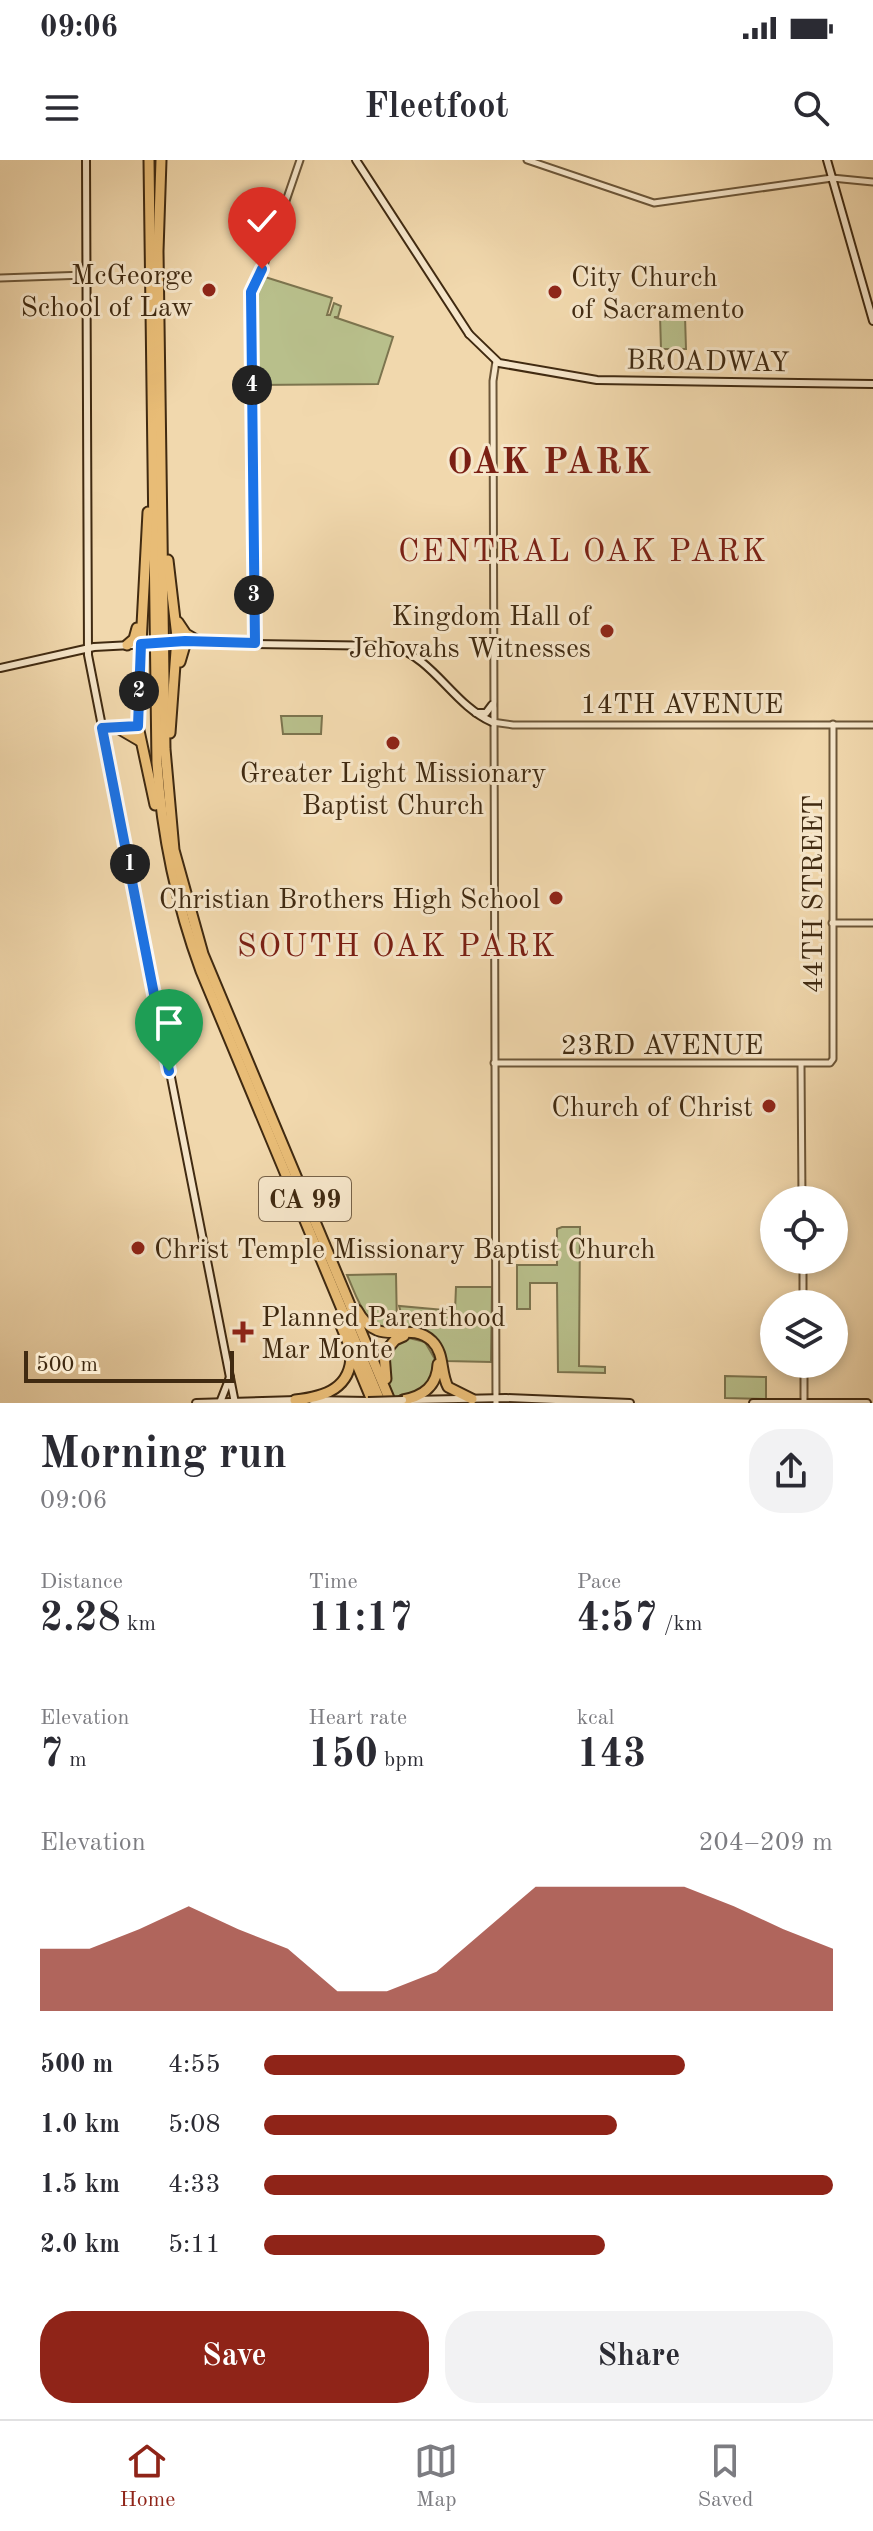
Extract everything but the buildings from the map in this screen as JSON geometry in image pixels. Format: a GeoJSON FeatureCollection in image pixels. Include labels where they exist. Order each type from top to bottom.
{"type":"FeatureCollection","features":[{"type":"Feature","properties":{"kind":"highway","name":"CA 99"},"geometry":{"type":"LineString","coordinates":[[146,160],[157,763],[165,845],[188,937],[333,1265],[387,1401]]}},
{"type":"Feature","properties":{"kind":"highway","name":"CA 99"},"geometry":{"type":"LineString","coordinates":[[159,160],[165,759],[167,801],[181,885],[216,997],[309,1232],[387,1401]]}},
{"type":"Feature","properties":{"kind":"highway"},"geometry":{"type":"LineString","coordinates":[[143,644],[142,610],[153,485]]}},
{"type":"Feature","properties":{"kind":"highway"},"geometry":{"type":"LineString","coordinates":[[161,496],[178,643],[165,759]]}},
{"type":"Feature","properties":{"kind":"highway"},"geometry":{"type":"LineString","coordinates":[[127,645],[136,635],[142,610]]}},
{"type":"Feature","properties":{"kind":"highway"},"geometry":{"type":"LineString","coordinates":[[176,616],[183,631],[198,641]]}},
{"type":"Feature","properties":{"kind":"highway"},"geometry":{"type":"LineString","coordinates":[[138,726],[165,845]]}},
{"type":"Feature","properties":{"kind":"highway"},"geometry":{"type":"LineString","coordinates":[[116,727],[133,734],[143,745]]}},
{"type":"Feature","properties":{"kind":"highway"},"geometry":{"type":"LineString","coordinates":[[309,1232],[371,1402]]}},
{"type":"Feature","properties":{"kind":"highway"},"geometry":{"type":"LineString","coordinates":[[333,1265],[367,1326],[381,1334],[412,1333],[428,1338],[439,1351],[448,1387],[472,1399]]}},
{"type":"Feature","properties":{"kind":"highway"},"geometry":{"type":"LineString","coordinates":[[387,1401],[384,1353],[395,1340],[417,1337],[436,1352],[437,1376],[428,1391],[403,1400]]}},
{"type":"Feature","properties":{"kind":"highway"},"geometry":{"type":"LineString","coordinates":[[295,1400],[326,1395],[340,1386],[349,1371],[350,1349]]}},
{"type":"Feature","properties":{"kind":"main road"},"geometry":{"type":"LineString","coordinates":[[86,160],[87,649],[235,1402]]}},
{"type":"Feature","properties":{"kind":"main road"},"geometry":{"type":"LineString","coordinates":[[354,160],[469,334],[496,363]]}},
{"type":"Feature","properties":{"kind":"main road"},"geometry":{"type":"LineString","coordinates":[[827,160],[873,321]]}},
{"type":"Feature","properties":{"kind":"main road","name":"BROADWAY"},"geometry":{"type":"LineString","coordinates":[[496,363],[605,381],[873,384]]}},
{"type":"Feature","properties":{"kind":"main road"},"geometry":{"type":"LineString","coordinates":[[178,643],[214,643]]}},
{"type":"Feature","properties":{"kind":"main road"},"geometry":{"type":"LineString","coordinates":[[102,728],[138,726],[143,644]]}},
{"type":"Feature","properties":{"kind":"main road"},"geometry":{"type":"LineString","coordinates":[[0,668],[87,649],[127,645],[382,644],[399,648],[421,660],[476,713],[492,722]]}},
{"type":"Feature","properties":{"kind":"main road"},"geometry":{"type":"LineString","coordinates":[[476,713],[486,713],[492,705]]}},
{"type":"Feature","properties":{"kind":"main road"},"geometry":{"type":"LineString","coordinates":[[221,1400],[230,1377]]}},
{"type":"Feature","properties":{"kind":"main road"},"geometry":{"type":"LineString","coordinates":[[196,1403],[221,1400],[371,1402],[472,1399],[630,1403]]}},
{"type":"Feature","properties":{"kind":"main road"},"geometry":{"type":"LineString","coordinates":[[753,1403],[865,1403]]}},
{"type":"Feature","properties":{"kind":"street"},"geometry":{"type":"LineString","coordinates":[[255,643],[251,292],[300,160]]}},
{"type":"Feature","properties":{"kind":"street"},"geometry":{"type":"LineString","coordinates":[[527,160],[654,203],[832,178],[873,182]]}},
{"type":"Feature","properties":{"kind":"street"},"geometry":{"type":"LineString","coordinates":[[0,278],[86,277]]}},
{"type":"Feature","properties":{"kind":"street"},"geometry":{"type":"LineString","coordinates":[[496,363],[492,705],[496,1401]]}},
{"type":"Feature","properties":{"kind":"street","name":"14TH AVENUE"},"geometry":{"type":"LineString","coordinates":[[492,722],[513,725],[873,725]]}},
{"type":"Feature","properties":{"kind":"street","name":"44TH STREET"},"geometry":{"type":"LineString","coordinates":[[830,1063],[833,1059],[833,724]]}},
{"type":"Feature","properties":{"kind":"street"},"geometry":{"type":"LineString","coordinates":[[832,923],[873,923]]}},
{"type":"Feature","properties":{"kind":"street","name":"23RD AVENUE"},"geometry":{"type":"LineString","coordinates":[[494,1063],[830,1063]]}},
{"type":"Feature","properties":{"kind":"street"},"geometry":{"type":"LineString","coordinates":[[801,1065],[802,1186]]}},
{"type":"Feature","properties":{"kind":"street"},"geometry":{"type":"LineString","coordinates":[[804,1378],[804,1402]]}},
{"type":"Feature","properties":{"kind":"green space"},"geometry":{"type":"Polygon","coordinates":[[[265,277],[332,298],[327,315],[330,315],[334,303],[341,306],[338,317],[334,317],[393,337],[378,384],[256,385],[255,290],[256,282],[265,277]]]}},
{"type":"Feature","properties":{"kind":"green space"},"geometry":{"type":"Polygon","coordinates":[[[660,315],[685,316],[686,349],[661,349],[660,315]]]}},
{"type":"Feature","properties":{"kind":"green space"},"geometry":{"type":"Polygon","coordinates":[[[281,716],[322,716],[321,734],[283,734],[281,716]]]}},
{"type":"Feature","properties":{"kind":"green space"},"geometry":{"type":"Polygon","coordinates":[[[580,1227],[579,1366],[605,1367],[605,1373],[558,1372],[557,1283],[530,1283],[530,1309],[517,1309],[517,1265],[557,1265],[557,1229],[580,1227]]]}},
{"type":"Feature","properties":{"kind":"green space"},"geometry":{"type":"Polygon","coordinates":[[[396,1274],[397,1328],[386,1328],[364,1312],[347,1275],[396,1274]]]}},
{"type":"Feature","properties":{"kind":"green space"},"geometry":{"type":"Polygon","coordinates":[[[456,1287],[492,1287],[491,1362],[446,1361],[440,1345],[430,1334],[398,1328],[404,1323],[399,1306],[455,1311],[456,1287]]]}},
{"type":"Feature","properties":{"kind":"green space"},"geometry":{"type":"Polygon","coordinates":[[[405,1337],[425,1342],[436,1361],[431,1378],[423,1389],[412,1395],[394,1398],[384,1371],[387,1351],[405,1337]]]}},
{"type":"Feature","properties":{"kind":"green space"},"geometry":{"type":"Polygon","coordinates":[[[725,1376],[766,1378],[766,1399],[725,1398],[725,1376]]]}},
{"type":"Feature","properties":{"kind":"place","name":"McGeorge School of Law"},"geometry":{"type":"Point","coordinates":[209,290]}},
{"type":"Feature","properties":{"kind":"place","name":"City Church of Sacramento"},"geometry":{"type":"Point","coordinates":[555,292]}},
{"type":"Feature","properties":{"kind":"place","name":"Kingdom Hall of Jehovahs Witnesses"},"geometry":{"type":"Point","coordinates":[607,631]}},
{"type":"Feature","properties":{"kind":"place","name":"Greater Light Missionary Baptist Church"},"geometry":{"type":"Point","coordinates":[393,743]}},
{"type":"Feature","properties":{"kind":"place","name":"Christian Brothers High School"},"geometry":{"type":"Point","coordinates":[556,898]}},
{"type":"Feature","properties":{"kind":"place","name":"Church of Christ"},"geometry":{"type":"Point","coordinates":[769,1106]}},
{"type":"Feature","properties":{"kind":"place","name":"Christ Temple Missionary Baptist Church"},"geometry":{"type":"Point","coordinates":[138,1248]}},
{"type":"Feature","properties":{"kind":"place","name":"Planned Parenthood Mar Monte"},"geometry":{"type":"Point","coordinates":[243,1332]}},
{"type":"Feature","properties":{"kind":"district","name":"OAK PARK"},"geometry":{"type":"Point","coordinates":[550,460]}},
{"type":"Feature","properties":{"kind":"district","name":"CENTRAL OAK PARK"},"geometry":{"type":"Point","coordinates":[583,550]}},
{"type":"Feature","properties":{"kind":"district","name":"SOUTH OAK PARK"},"geometry":{"type":"Point","coordinates":[397,945]}},
{"type":"Feature","properties":{"kind":"route"},"geometry":{"type":"LineString","coordinates":[[169,1071],[102,728],[138,726],[141,644],[185,641],[255,643],[251,292],[253,281],[262,269]]}}]}
